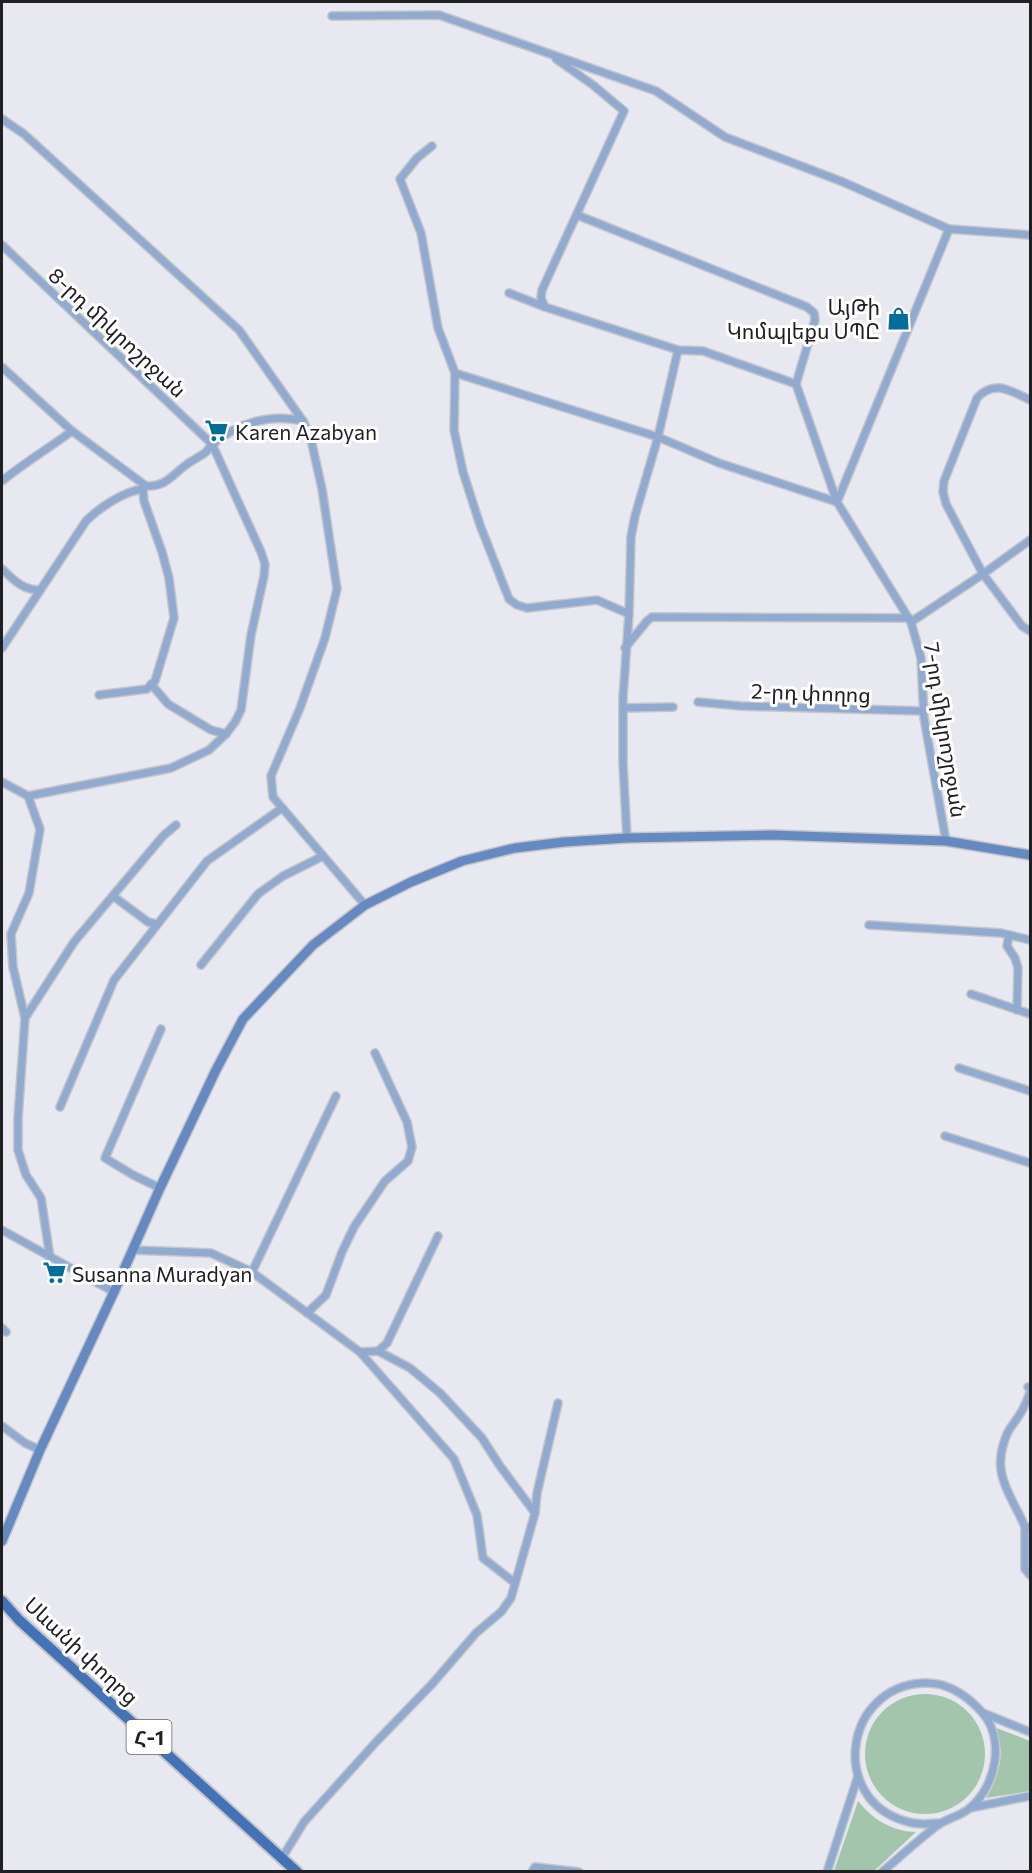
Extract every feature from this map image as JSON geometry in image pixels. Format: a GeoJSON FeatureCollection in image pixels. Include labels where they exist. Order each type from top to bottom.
{"type":"FeatureCollection","features":[{"type":"Feature","properties":{"kind":"main road"},"geometry":{"type":"LineString","coordinates":[[2,1541],[40,1450],[160,1188],[243,1019],[313,945],[365,905],[411,882],[462,861],[515,848],[564,842],[627,838],[771,835],[946,841],[1030,855]]}},
{"type":"Feature","properties":{"kind":"main road","name":"Սևանի փողոց"},"geometry":{"type":"LineString","coordinates":[[2,1601],[28,1628],[297,1872]]}},
{"type":"Feature","properties":{"kind":"street"},"geometry":{"type":"LineString","coordinates":[[332,16],[439,15],[656,91],[726,137],[843,182],[949,229],[1030,235]]}},
{"type":"Feature","properties":{"kind":"street"},"geometry":{"type":"LineString","coordinates":[[545,307],[541,298],[542,290],[624,111],[593,85],[549,54]]}},
{"type":"Feature","properties":{"kind":"street"},"geometry":{"type":"LineString","coordinates":[[2,119],[24,134],[239,330],[303,421],[310,435],[322,489],[337,589],[325,638],[300,708],[271,776],[273,797],[365,905]]}},
{"type":"Feature","properties":{"kind":"street"},"geometry":{"type":"LineString","coordinates":[[432,146],[417,158],[400,179],[421,233],[438,328],[455,373],[454,430],[463,472],[480,525],[509,598],[517,605],[527,608],[597,600],[629,614]]}},
{"type":"Feature","properties":{"kind":"street"},"geometry":{"type":"LineString","coordinates":[[509,293],[678,350],[703,351],[796,384],[814,320],[814,313],[807,307],[577,215]]}},
{"type":"Feature","properties":{"kind":"street"},"geometry":{"type":"LineString","coordinates":[[455,373],[658,437],[719,463],[837,502],[949,229]]}},
{"type":"Feature","properties":{"kind":"street","name":"8-րդ միկրոշրջան"},"geometry":{"type":"LineString","coordinates":[[2,245],[212,444]]}},
{"type":"Feature","properties":{"kind":"street"},"geometry":{"type":"LineString","coordinates":[[627,838],[623,708],[631,537],[658,437],[678,350]]}},
{"type":"Feature","properties":{"kind":"street"},"geometry":{"type":"LineString","coordinates":[[2,368],[72,430],[145,487]]}},
{"type":"Feature","properties":{"kind":"street","name":"7-րդ միկրոշրջան"},"geometry":{"type":"LineString","coordinates":[[796,384],[837,502],[910,620],[921,658],[923,711],[946,841]]}},
{"type":"Feature","properties":{"kind":"street"},"geometry":{"type":"LineString","coordinates":[[1030,400],[1011,391],[994,387],[984,390],[977,398],[944,481],[943,492],[946,504],[983,574],[1022,626],[1030,631]]}},
{"type":"Feature","properties":{"kind":"street"},"geometry":{"type":"LineString","coordinates":[[2,648],[90,516],[126,493],[166,483],[186,465],[205,453],[212,444],[232,431],[255,421],[281,417],[303,421]]}},
{"type":"Feature","properties":{"kind":"street"},"geometry":{"type":"LineString","coordinates":[[2,482],[26,461],[51,447],[72,430]]}},
{"type":"Feature","properties":{"kind":"street"},"geometry":{"type":"LineString","coordinates":[[2,782],[28,796],[171,768],[209,750],[235,722],[241,710],[251,635],[265,564],[212,444]]}},
{"type":"Feature","properties":{"kind":"street"},"geometry":{"type":"LineString","coordinates":[[99,695],[147,689],[155,681],[174,618],[165,560],[144,501],[145,487]]}},
{"type":"Feature","properties":{"kind":"street"},"geometry":{"type":"LineString","coordinates":[[625,648],[652,617],[910,620],[983,574],[1030,540]]}},
{"type":"Feature","properties":{"kind":"street"},"geometry":{"type":"LineString","coordinates":[[2,569],[21,586],[30,590],[39,590]]}},
{"type":"Feature","properties":{"kind":"street"},"geometry":{"type":"LineString","coordinates":[[151,684],[168,704],[212,730],[226,734]]}},
{"type":"Feature","properties":{"kind":"street","name":"2-րդ փողոց"},"geometry":{"type":"LineString","coordinates":[[698,702],[741,706],[923,711]]}},
{"type":"Feature","properties":{"kind":"street"},"geometry":{"type":"LineString","coordinates":[[623,708],[673,707]]}},
{"type":"Feature","properties":{"kind":"street"},"geometry":{"type":"LineString","coordinates":[[28,796],[40,829],[29,893],[11,934],[13,968],[25,1018],[18,1150],[26,1174],[40,1198],[50,1257]]}},
{"type":"Feature","properties":{"kind":"street"},"geometry":{"type":"LineString","coordinates":[[60,1107],[114,980],[207,861],[282,808]]}},
{"type":"Feature","properties":{"kind":"street"},"geometry":{"type":"LineString","coordinates":[[25,1018],[74,942],[163,836],[176,825]]}},
{"type":"Feature","properties":{"kind":"street"},"geometry":{"type":"LineString","coordinates":[[201,965],[258,894],[283,876],[322,856]]}},
{"type":"Feature","properties":{"kind":"street"},"geometry":{"type":"LineString","coordinates":[[113,896],[148,922],[157,924]]}},
{"type":"Feature","properties":{"kind":"street"},"geometry":{"type":"LineString","coordinates":[[868,925],[1009,935],[1030,940]]}},
{"type":"Feature","properties":{"kind":"street"},"geometry":{"type":"LineString","coordinates":[[1009,935],[1007,946],[1018,968],[1017,1010]]}},
{"type":"Feature","properties":{"kind":"street"},"geometry":{"type":"LineString","coordinates":[[970,994],[1030,1014]]}},
{"type":"Feature","properties":{"kind":"street"},"geometry":{"type":"LineString","coordinates":[[160,1188],[125,1171],[105,1158],[161,1029]]}},
{"type":"Feature","properties":{"kind":"street"},"geometry":{"type":"LineString","coordinates":[[307,1312],[326,1295],[354,1227],[385,1181],[408,1161],[412,1147],[407,1122],[375,1053]]}},
{"type":"Feature","properties":{"kind":"street"},"geometry":{"type":"LineString","coordinates":[[959,1068],[1030,1091]]}},
{"type":"Feature","properties":{"kind":"street"},"geometry":{"type":"LineString","coordinates":[[252,1272],[336,1096]]}},
{"type":"Feature","properties":{"kind":"street"},"geometry":{"type":"LineString","coordinates":[[945,1136],[1030,1163]]}},
{"type":"Feature","properties":{"kind":"street"},"geometry":{"type":"LineString","coordinates":[[2,1230],[114,1292]]}},
{"type":"Feature","properties":{"kind":"street"},"geometry":{"type":"LineString","coordinates":[[378,1351],[387,1343],[399,1321],[438,1236]]}},
{"type":"Feature","properties":{"kind":"street"},"geometry":{"type":"LineString","coordinates":[[133,1250],[211,1253],[252,1272],[360,1352],[454,1459],[477,1515],[483,1558],[515,1583]]}},
{"type":"Feature","properties":{"kind":"street"},"geometry":{"type":"LineString","coordinates":[[360,1352],[378,1351],[410,1368],[440,1393],[482,1438],[535,1513]]}},
{"type":"Feature","properties":{"kind":"street"},"geometry":{"type":"LineString","coordinates":[[1030,1389],[1022,1411],[1007,1433],[999,1462],[1005,1488],[1028,1527],[1025,1569],[1030,1575]]}},
{"type":"Feature","properties":{"kind":"street"},"geometry":{"type":"LineString","coordinates":[[282,1858],[304,1821],[433,1683],[476,1633],[501,1612],[511,1598],[535,1513],[537,1493],[558,1403]]}},
{"type":"Feature","properties":{"kind":"street"},"geometry":{"type":"LineString","coordinates":[[2,1426],[25,1443],[40,1450]]}},
{"type":"Feature","properties":{"kind":"street"},"geometry":{"type":"LineString","coordinates":[[926,1683],[948,1687],[968,1697],[983,1713],[992,1732],[996,1753],[993,1774],[984,1793],[970,1808],[941,1823],[921,1824],[889,1815],[865,1791],[858,1776],[854,1754],[858,1732],[868,1712],[884,1696],[904,1686],[926,1683]]}},
{"type":"Feature","properties":{"kind":"street"},"geometry":{"type":"LineString","coordinates":[[983,1713],[1030,1732]]}},
{"type":"Feature","properties":{"kind":"street"},"geometry":{"type":"LineString","coordinates":[[827,1872],[858,1776]]}},
{"type":"Feature","properties":{"kind":"street"},"geometry":{"type":"LineString","coordinates":[[970,1808],[1030,1796]]}},
{"type":"Feature","properties":{"kind":"street"},"geometry":{"type":"LineString","coordinates":[[882,1872],[941,1823]]}},
{"type":"Feature","properties":{"kind":"street"},"geometry":{"type":"LineString","coordinates":[[532,1872],[535,1868],[579,1872]]}},
{"type":"Feature","properties":{"kind":"green space"},"geometry":{"type":"Polygon","coordinates":[[[925,1694],[948,1699],[967,1712],[980,1731],[985,1754],[980,1777],[967,1796],[948,1809],[925,1814],[902,1809],[883,1796],[870,1777],[865,1754],[870,1731],[883,1712],[902,1699],[925,1694]]]}},
{"type":"Feature","properties":{"kind":"green space"},"geometry":{"type":"Polygon","coordinates":[[[994,1727],[1030,1741],[1030,1791],[986,1798],[995,1781],[1000,1763],[1000,1745],[994,1727]]]}},
{"type":"Feature","properties":{"kind":"green space"},"geometry":{"type":"Polygon","coordinates":[[[858,1801],[870,1814],[891,1827],[916,1832],[874,1871],[834,1871],[858,1801]]]}},
{"type":"Feature","properties":{"kind":"place","name":"ԱյԹի Կոմպլեքս ՍՊԸ"},"geometry":{"type":"Point","coordinates":[898,318]}},
{"type":"Feature","properties":{"kind":"place","name":"Karen Azabyan"},"geometry":{"type":"Point","coordinates":[217,431]}},
{"type":"Feature","properties":{"kind":"place","name":"Susanna Muradyan"},"geometry":{"type":"Point","coordinates":[54,1273]}}]}
